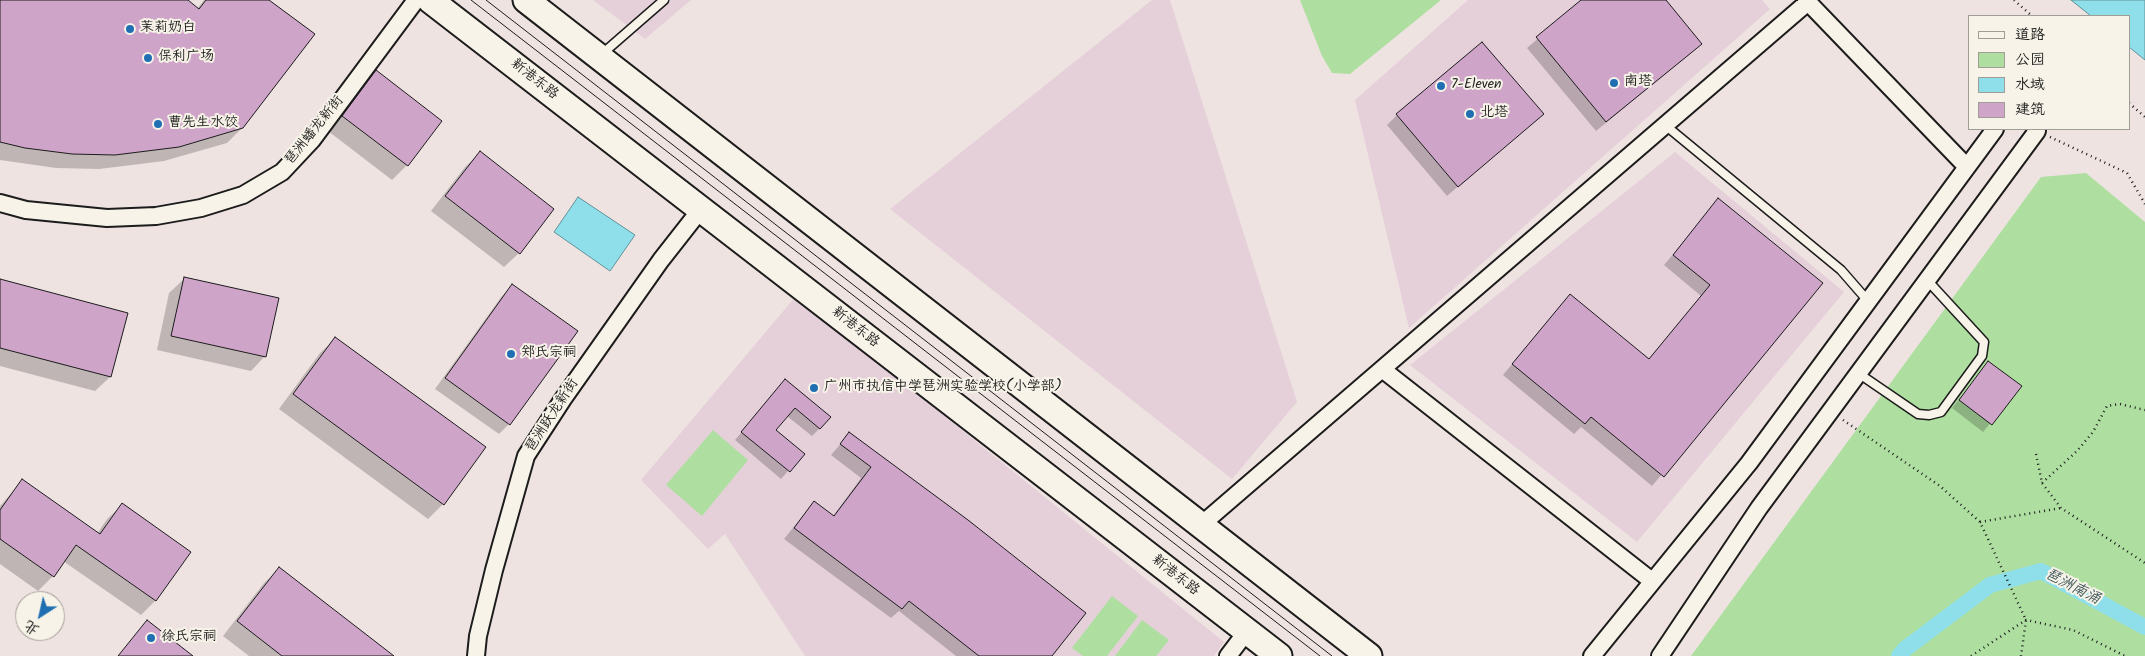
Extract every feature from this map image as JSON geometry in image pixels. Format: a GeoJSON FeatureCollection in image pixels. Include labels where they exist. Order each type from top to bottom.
{"type":"FeatureCollection","features":[{"type":"Feature","properties":{"kind":"main road","name":"新港东路"},"geometry":{"type":"LineString","coordinates":[[430,0],[1279,656]]}},
{"type":"Feature","properties":{"kind":"main road"},"geometry":{"type":"LineString","coordinates":[[526,0],[1369,656]]}},
{"type":"Feature","properties":{"kind":"street","name":"琶洲蟠龙新街"},"geometry":{"type":"LineString","coordinates":[[0,202],[34,211],[107,218],[156,216],[201,208],[243,195],[282,172],[312,140],[416,0]]}},
{"type":"Feature","properties":{"kind":"street"},"geometry":{"type":"LineString","coordinates":[[1201,524],[1807,1],[1966,166]]}},
{"type":"Feature","properties":{"kind":"street"},"geometry":{"type":"LineString","coordinates":[[1594,655],[1652,581],[1749,464],[1994,130]]}},
{"type":"Feature","properties":{"kind":"street"},"geometry":{"type":"LineString","coordinates":[[1660,656],[1759,508],[2036,130]]}},
{"type":"Feature","properties":{"kind":"street","name":"琶洲跃龙新街"},"geometry":{"type":"LineString","coordinates":[[476,656],[478,636],[494,570],[526,456],[563,399],[700,209]]}},
{"type":"Feature","properties":{"kind":"street"},"geometry":{"type":"LineString","coordinates":[[1382,369],[1652,581]]}},
{"type":"Feature","properties":{"kind":"street"},"geometry":{"type":"LineString","coordinates":[[1228,656],[1246,631]]}},
{"type":"Feature","properties":{"kind":"lane"},"geometry":{"type":"LineString","coordinates":[[599,57],[664,0]]}},
{"type":"Feature","properties":{"kind":"lane"},"geometry":{"type":"LineString","coordinates":[[1665,125],[1841,270],[1868,301]]}},
{"type":"Feature","properties":{"kind":"lane"},"geometry":{"type":"LineString","coordinates":[[1858,373],[1918,414],[1929,415],[1940,412],[1982,356],[1984,342],[1926,280]]}},
{"type":"Feature","properties":{"kind":"path"},"geometry":{"type":"LineString","coordinates":[[2014,0],[2031,15]]}},
{"type":"Feature","properties":{"kind":"path"},"geometry":{"type":"LineString","coordinates":[[2130,104],[2145,116]]}},
{"type":"Feature","properties":{"kind":"path"},"geometry":{"type":"LineString","coordinates":[[2036,130],[2127,173],[2145,204]]}},
{"type":"Feature","properties":{"kind":"path"},"geometry":{"type":"LineString","coordinates":[[2042,483],[2077,451],[2093,432],[2107,406],[2120,404],[2145,410]]}},
{"type":"Feature","properties":{"kind":"path"},"geometry":{"type":"LineString","coordinates":[[1830,411],[1940,486],[1980,522],[2026,620],[2021,656]]}},
{"type":"Feature","properties":{"kind":"path"},"geometry":{"type":"LineString","coordinates":[[2036,454],[2042,483],[2061,508],[2145,563]]}},
{"type":"Feature","properties":{"kind":"path"},"geometry":{"type":"LineString","coordinates":[[1980,522],[2061,508]]}},
{"type":"Feature","properties":{"kind":"path"},"geometry":{"type":"LineString","coordinates":[[1970,656],[2026,620],[2073,630],[2125,656]]}},
{"type":"Feature","properties":{"kind":"shaded area"},"geometry":{"type":"Polygon","coordinates":[[[593,0],[691,0],[645,39],[593,0]]]}},
{"type":"Feature","properties":{"kind":"shaded area"},"geometry":{"type":"Polygon","coordinates":[[[1152,0],[1170,0],[1297,402],[1232,479],[890,209],[1152,0]]]}},
{"type":"Feature","properties":{"kind":"shaded area"},"geometry":{"type":"Polygon","coordinates":[[[1468,0],[1762,0],[1770,9],[1409,328],[1355,100],[1468,0]]]}},
{"type":"Feature","properties":{"kind":"shaded area"},"geometry":{"type":"Polygon","coordinates":[[[1675,152],[1844,292],[1637,542],[1410,365],[1675,152]]]}},
{"type":"Feature","properties":{"kind":"shaded area","name":"广州市执信中学琶洲实验学校(小学部)"},"geometry":{"type":"Polygon","coordinates":[[[796,296],[1224,642],[1214,656],[805,656],[725,534],[708,549],[641,480],[796,296]]]}},
{"type":"Feature","properties":{"kind":"green space"},"geometry":{"type":"Polygon","coordinates":[[[1300,0],[1441,0],[1350,74],[1332,73],[1322,56],[1300,0]]]}},
{"type":"Feature","properties":{"kind":"green space"},"geometry":{"type":"Polygon","coordinates":[[[2086,173],[2145,222],[2145,656],[1691,656],[2041,177],[2086,173]]]}},
{"type":"Feature","properties":{"kind":"green space"},"geometry":{"type":"Polygon","coordinates":[[[713,430],[748,460],[702,516],[666,485],[713,430]]]}},
{"type":"Feature","properties":{"kind":"green space"},"geometry":{"type":"Polygon","coordinates":[[[1112,596],[1138,616],[1107,656],[1083,656],[1072,648],[1112,596]]]}},
{"type":"Feature","properties":{"kind":"green space"},"geometry":{"type":"Polygon","coordinates":[[[1142,620],[1169,640],[1156,656],[1115,656],[1142,620]]]}},
{"type":"Feature","properties":{"kind":"water"},"geometry":{"type":"Polygon","coordinates":[[[2071,0],[2145,0],[2145,60],[2130,48],[2130,15],[2090,15],[2071,0]]]}},
{"type":"Feature","properties":{"kind":"water"},"geometry":{"type":"Polygon","coordinates":[[[578,197],[635,235],[610,271],[554,232],[578,197]]]}},
{"type":"Feature","properties":{"kind":"building","name":"保利广场"},"geometry":{"type":"Polygon","coordinates":[[[0,0],[188,0],[199,9],[206,0],[269,0],[315,34],[243,128],[179,147],[115,155],[72,154],[25,148],[0,142],[0,0]]]}},
{"type":"Feature","properties":{"kind":"building","name":"南塔"},"geometry":{"type":"Polygon","coordinates":[[[1581,0],[1666,0],[1702,44],[1606,122],[1536,37],[1581,0]]]}},
{"type":"Feature","properties":{"kind":"building","name":"北塔"},"geometry":{"type":"Polygon","coordinates":[[[1482,42],[1544,114],[1458,187],[1396,114],[1482,42]]]}},
{"type":"Feature","properties":{"kind":"building"},"geometry":{"type":"Polygon","coordinates":[[[376,70],[442,121],[408,166],[342,116],[376,70]]]}},
{"type":"Feature","properties":{"kind":"building"},"geometry":{"type":"Polygon","coordinates":[[[480,151],[554,209],[520,254],[445,196],[480,151]]]}},
{"type":"Feature","properties":{"kind":"building"},"geometry":{"type":"Polygon","coordinates":[[[1718,198],[1823,283],[1664,477],[1591,417],[1585,424],[1512,364],[1570,294],[1649,359],[1710,285],[1673,255],[1718,198]]]}},
{"type":"Feature","properties":{"kind":"building"},"geometry":{"type":"Polygon","coordinates":[[[184,277],[279,298],[266,357],[171,336],[184,277]]]}},
{"type":"Feature","properties":{"kind":"building"},"geometry":{"type":"Polygon","coordinates":[[[0,279],[128,313],[111,377],[0,348],[0,279]]]}},
{"type":"Feature","properties":{"kind":"building","name":"郑氏宗祠"},"geometry":{"type":"Polygon","coordinates":[[[512,284],[578,331],[510,425],[445,378],[512,284]]]}},
{"type":"Feature","properties":{"kind":"building"},"geometry":{"type":"Polygon","coordinates":[[[335,337],[486,447],[444,505],[293,394],[335,337]]]}},
{"type":"Feature","properties":{"kind":"building"},"geometry":{"type":"Polygon","coordinates":[[[1988,361],[2022,386],[1992,425],[1959,400],[1988,361]]]}},
{"type":"Feature","properties":{"kind":"building"},"geometry":{"type":"Polygon","coordinates":[[[785,379],[831,417],[820,429],[795,408],[776,430],[805,454],[790,472],[741,432],[785,379]]]}},
{"type":"Feature","properties":{"kind":"building"},"geometry":{"type":"Polygon","coordinates":[[[849,432],[968,520],[1086,613],[1052,656],[979,656],[909,601],[902,609],[794,528],[814,501],[834,516],[871,467],[840,444],[849,432]]]}},
{"type":"Feature","properties":{"kind":"building"},"geometry":{"type":"Polygon","coordinates":[[[22,479],[100,534],[122,503],[191,552],[156,601],[76,545],[54,577],[0,539],[0,510],[22,479]]]}},
{"type":"Feature","properties":{"kind":"building"},"geometry":{"type":"Polygon","coordinates":[[[279,567],[394,656],[282,656],[237,621],[279,567]]]}},
{"type":"Feature","properties":{"kind":"building","name":"徐氏宗祠"},"geometry":{"type":"Polygon","coordinates":[[[147,620],[193,656],[118,656],[147,620]]]}},
{"type":"Feature","properties":{"kind":"waterway","name":"琶洲南涌"},"geometry":{"type":"LineString","coordinates":[[1899,656],[1905,649],[1990,585],[2041,571],[2145,627]]}},
{"type":"Feature","properties":{"kind":"tram line"},"geometry":{"type":"LineString","coordinates":[[471,0],[1320,656]]}},
{"type":"Feature","properties":{"kind":"tram line"},"geometry":{"type":"LineString","coordinates":[[486,0],[1332,656]]}},
{"type":"Feature","properties":{"kind":"place","name":"茉莉奶白"},"geometry":{"type":"Point","coordinates":[130,29]}},
{"type":"Feature","properties":{"kind":"place","name":"保利广场"},"geometry":{"type":"Point","coordinates":[148,58]}},
{"type":"Feature","properties":{"kind":"place","name":"南塔"},"geometry":{"type":"Point","coordinates":[1614,83]}},
{"type":"Feature","properties":{"kind":"place","name":"7-Eleven"},"geometry":{"type":"Point","coordinates":[1441,86]}},
{"type":"Feature","properties":{"kind":"place","name":"北塔"},"geometry":{"type":"Point","coordinates":[1470,114]}},
{"type":"Feature","properties":{"kind":"place","name":"曹先生水饺"},"geometry":{"type":"Point","coordinates":[158,124]}},
{"type":"Feature","properties":{"kind":"place","name":"郑氏宗祠"},"geometry":{"type":"Point","coordinates":[511,354]}},
{"type":"Feature","properties":{"kind":"place","name":"广州市执信中学琶洲实验学校(小学部)"},"geometry":{"type":"Point","coordinates":[814,388]}},
{"type":"Feature","properties":{"kind":"place","name":"徐氏宗祠"},"geometry":{"type":"Point","coordinates":[151,638]}}]}
